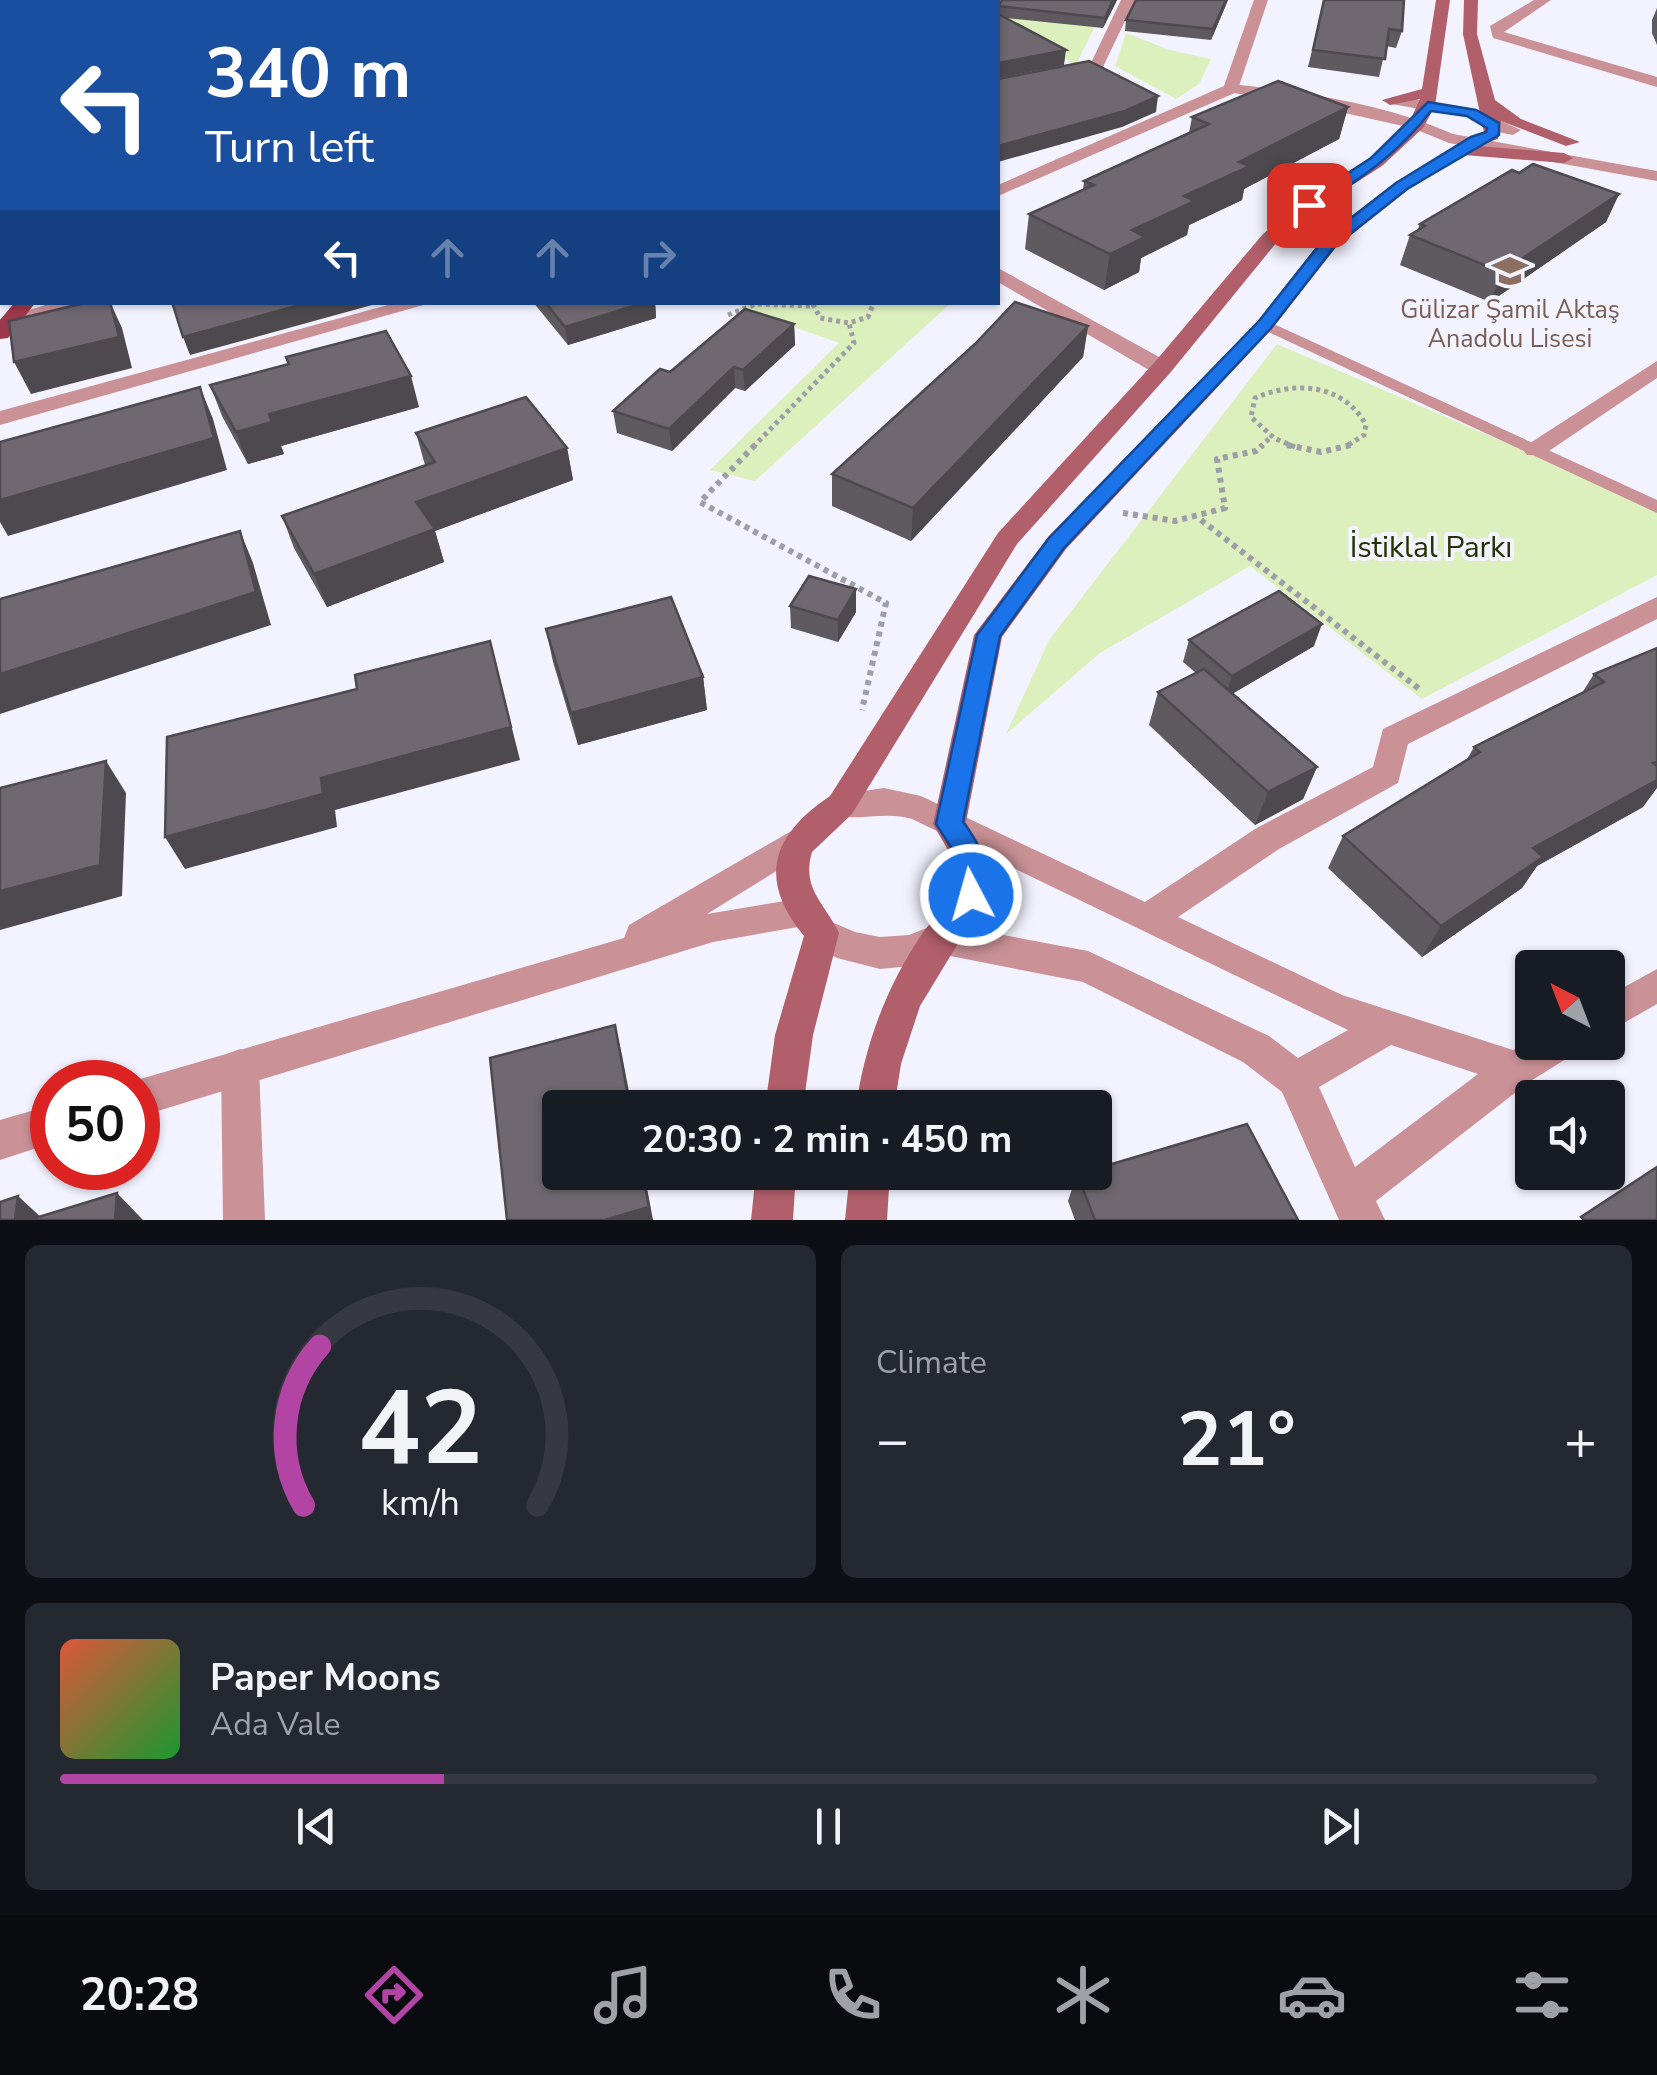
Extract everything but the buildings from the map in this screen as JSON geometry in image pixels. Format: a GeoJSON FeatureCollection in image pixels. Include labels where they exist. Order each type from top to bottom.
{"type":"FeatureCollection","features":[{"type":"Feature","properties":{"kind":"main road"},"geometry":{"type":"LineString","coordinates":[[786,1090],[812,923],[792,888],[791,863],[800,839],[817,820],[840,805],[1007,539],[1162,368],[1270,238],[1419,116],[1443,0]]}},
{"type":"Feature","properties":{"kind":"main road"},"geometry":{"type":"LineString","coordinates":[[877,1090],[901,1002],[939,938],[959,919],[972,882],[965,846],[949,824],[988,635],[1057,543],[1265,325],[1330,242],[1485,133],[1486,100],[1470,34],[1471,0]]}},
{"type":"Feature","properties":{"kind":"main road"},"geometry":{"type":"LineString","coordinates":[[1486,100],[1512,122],[1568,150]]}},
{"type":"Feature","properties":{"kind":"main road"},"geometry":{"type":"LineString","coordinates":[[1384,107],[1397,126],[1419,116]]}},
{"type":"Feature","properties":{"kind":"main road"},"geometry":{"type":"LineString","coordinates":[[1384,107],[1419,116]]}},
{"type":"Feature","properties":{"kind":"main road"},"geometry":{"type":"LineString","coordinates":[[1448,157],[1568,150]]}},
{"type":"Feature","properties":{"kind":"main road"},"geometry":{"type":"LineString","coordinates":[[772,1220],[774,1190]]}},
{"type":"Feature","properties":{"kind":"main road"},"geometry":{"type":"LineString","coordinates":[[866,1220],[868,1190]]}},
{"type":"Feature","properties":{"kind":"street"},"geometry":{"type":"LineString","coordinates":[[1097,66],[1128,0]]}},
{"type":"Feature","properties":{"kind":"street"},"geometry":{"type":"LineString","coordinates":[[1234,82],[1261,0]]}},
{"type":"Feature","properties":{"kind":"street"},"geometry":{"type":"LineString","coordinates":[[1544,0],[1501,22],[1495,29],[1498,35],[1657,82]]}},
{"type":"Feature","properties":{"kind":"street"},"geometry":{"type":"LineString","coordinates":[[1000,88],[1097,66],[1115,74]]}},
{"type":"Feature","properties":{"kind":"street"},"geometry":{"type":"LineString","coordinates":[[1000,190],[1184,109],[1234,82],[1384,107]]}},
{"type":"Feature","properties":{"kind":"street"},"geometry":{"type":"LineString","coordinates":[[1166,100],[1184,109]]}},
{"type":"Feature","properties":{"kind":"street"},"geometry":{"type":"LineString","coordinates":[[1419,116],[1471,113],[1485,133]]}},
{"type":"Feature","properties":{"kind":"street"},"geometry":{"type":"LineString","coordinates":[[1419,116],[1449,138],[1485,133],[1568,150],[1657,176]]}},
{"type":"Feature","properties":{"kind":"street"},"geometry":{"type":"LineString","coordinates":[[1568,150],[1657,159]]}},
{"type":"Feature","properties":{"kind":"street"},"geometry":{"type":"LineString","coordinates":[[1000,275],[1162,368]]}},
{"type":"Feature","properties":{"kind":"street"},"geometry":{"type":"LineString","coordinates":[[3,318],[64,305]]}},
{"type":"Feature","properties":{"kind":"street"},"geometry":{"type":"LineString","coordinates":[[0,418],[413,305]]}},
{"type":"Feature","properties":{"kind":"street"},"geometry":{"type":"LineString","coordinates":[[1535,450],[1657,368]]}},
{"type":"Feature","properties":{"kind":"street"},"geometry":{"type":"LineString","coordinates":[[1149,918],[1267,839],[1387,774],[1394,737],[1657,607]]}},
{"type":"Feature","properties":{"kind":"street"},"geometry":{"type":"LineString","coordinates":[[840,805],[868,798],[898,800],[926,808],[949,824],[1334,1009],[1516,1069]]}},
{"type":"Feature","properties":{"kind":"street"},"geometry":{"type":"LineString","coordinates":[[600,960],[800,839]]}},
{"type":"Feature","properties":{"kind":"street"},"geometry":{"type":"LineString","coordinates":[[160,1091],[713,926],[812,923],[849,948],[880,953],[911,950],[939,938],[1088,967],[1256,1049],[1296,1080],[1356,1208],[1531,1060]]}},
{"type":"Feature","properties":{"kind":"street"},"geometry":{"type":"LineString","coordinates":[[1625,1005],[1657,985]]}},
{"type":"Feature","properties":{"kind":"street"},"geometry":{"type":"LineString","coordinates":[[1296,1080],[1389,1027]]}},
{"type":"Feature","properties":{"kind":"street"},"geometry":{"type":"LineString","coordinates":[[240,1067],[244,1220]]}},
{"type":"Feature","properties":{"kind":"street"},"geometry":{"type":"LineString","coordinates":[[0,1140],[30,1131]]}},
{"type":"Feature","properties":{"kind":"lane"},"geometry":{"type":"LineString","coordinates":[[1265,325],[1657,507]]}},
{"type":"Feature","properties":{"kind":"path"},"geometry":{"type":"LineString","coordinates":[[728,315],[751,305]]}},
{"type":"Feature","properties":{"kind":"path"},"geometry":{"type":"LineString","coordinates":[[814,305],[820,318],[850,323],[873,313],[874,305]]}},
{"type":"Feature","properties":{"kind":"path"},"geometry":{"type":"LineString","coordinates":[[850,323],[854,344],[700,502],[886,603],[862,714]]}},
{"type":"Feature","properties":{"kind":"path"},"geometry":{"type":"LineString","coordinates":[[1280,387],[1336,395],[1361,414],[1366,425],[1356,444],[1325,451],[1270,438],[1258,428],[1250,407],[1265,391],[1280,387]]}},
{"type":"Feature","properties":{"kind":"path"},"geometry":{"type":"LineString","coordinates":[[1092,506],[1164,523],[1201,520],[1225,508],[1226,489],[1216,470],[1218,459],[1256,451],[1270,438]]}},
{"type":"Feature","properties":{"kind":"path"},"geometry":{"type":"LineString","coordinates":[[1201,520],[1446,711]]}},
{"type":"Feature","properties":{"kind":"green space"},"geometry":{"type":"Polygon","coordinates":[[[1000,8],[1095,26],[1076,65],[1000,24],[1000,8]]]}},
{"type":"Feature","properties":{"kind":"green space"},"geometry":{"type":"Polygon","coordinates":[[[1126,33],[1170,50],[1211,59],[1199,84],[1176,99],[1115,66],[1126,33]]]}},
{"type":"Feature","properties":{"kind":"green space"},"geometry":{"type":"Polygon","coordinates":[[[949,305],[755,481],[710,470],[839,343],[740,308],[949,305]]]}},
{"type":"Feature","properties":{"kind":"green space","name":"İstiklal Parkı"},"geometry":{"type":"Polygon","coordinates":[[[1277,344],[1657,508],[1657,575],[1422,699],[1250,566],[1100,653],[1006,734],[1049,640],[1277,344]]]}},
{"type":"Feature","properties":{"kind":"place","name":"Gülizar Şamil Aktaş Anadolu Lisesi"},"geometry":{"type":"Point","coordinates":[1510,271]}},
{"type":"Feature","properties":{"kind":"route"},"geometry":{"type":"LineString","coordinates":[[971,895],[973,870],[965,846],[949,824],[988,635],[1057,543],[1265,325],[1330,242],[1402,186],[1476,140],[1492,135],[1494,126],[1471,113],[1428,106],[1402,140],[1376,162],[1309,205]]}}]}
